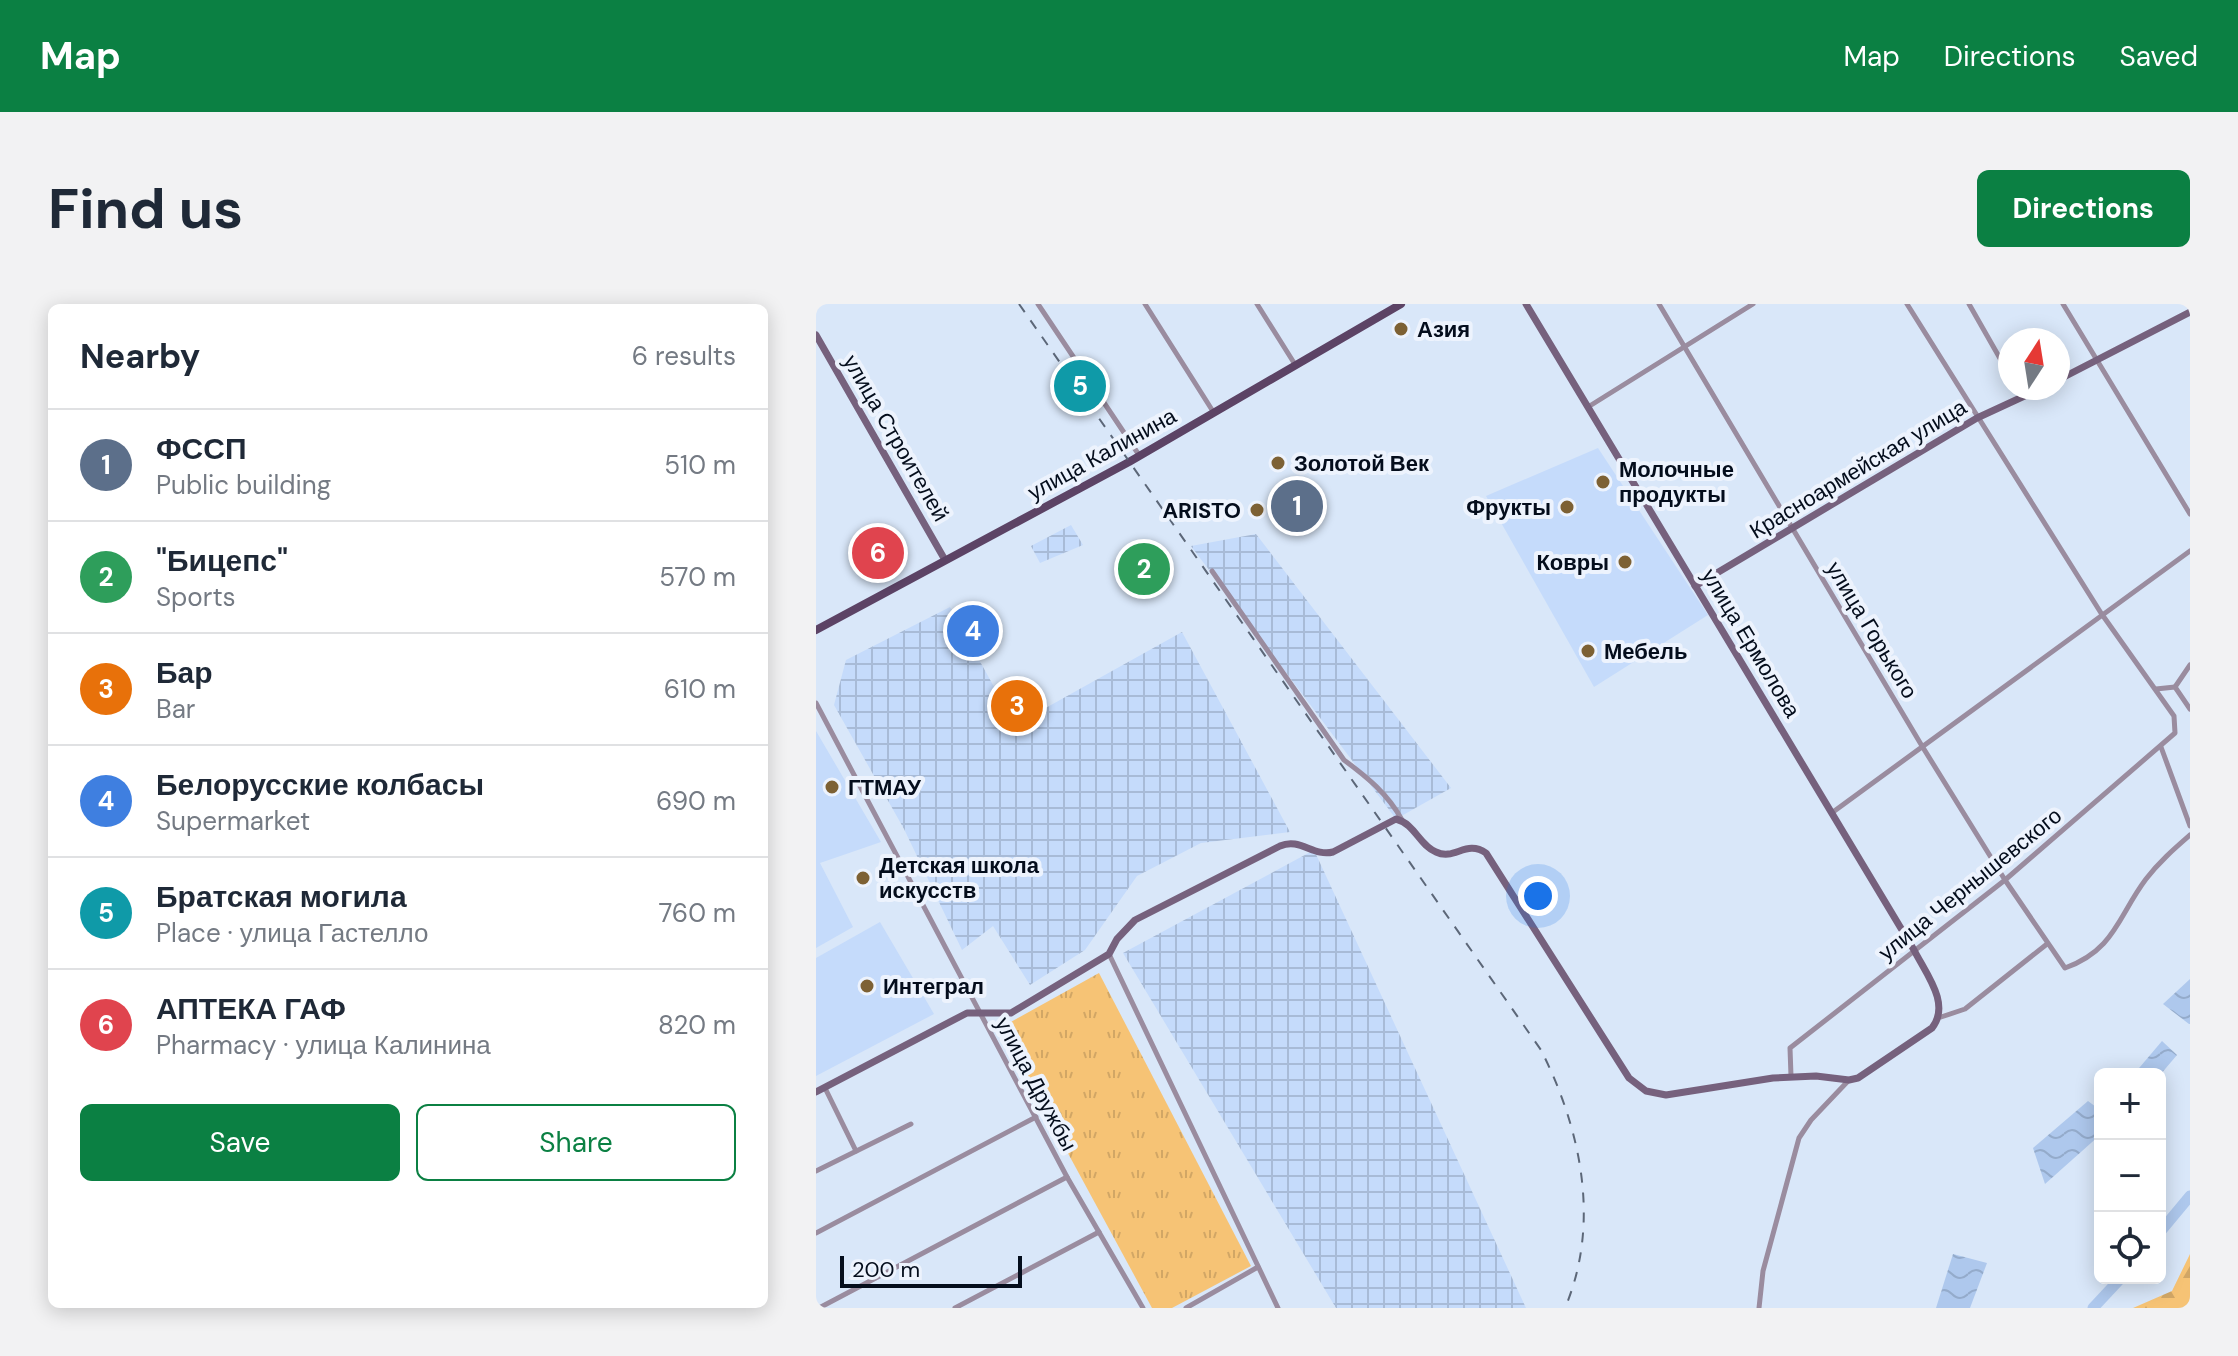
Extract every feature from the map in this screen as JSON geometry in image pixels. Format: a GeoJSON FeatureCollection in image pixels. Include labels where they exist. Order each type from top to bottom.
{"type":"FeatureCollection","features":[{"type":"Feature","properties":{"kind":"main road","name":"улица Калинина"},"geometry":{"type":"LineString","coordinates":[[816,630],[1140,456],[1296,366],[1390,307],[1401,304]]}},
{"type":"Feature","properties":{"kind":"street"},"geometry":{"type":"LineString","coordinates":[[1038,304],[1140,456]]}},
{"type":"Feature","properties":{"kind":"street"},"geometry":{"type":"LineString","coordinates":[[1145,304],[1214,413]]}},
{"type":"Feature","properties":{"kind":"street"},"geometry":{"type":"LineString","coordinates":[[1257,304],[1296,366]]}},
{"type":"Feature","properties":{"kind":"street","name":"улица Ермолова"},"geometry":{"type":"LineString","coordinates":[[1526,304],[1914,950],[1941,1005],[1941,1017]]}},
{"type":"Feature","properties":{"kind":"street","name":"улица Горького"},"geometry":{"type":"LineString","coordinates":[[1659,304],[1922,746],[2005,880],[2065,968],[2088,960],[2124,921],[2130,904],[2153,870],[2190,835]]}},
{"type":"Feature","properties":{"kind":"street"},"geometry":{"type":"LineString","coordinates":[[1587,407],[1753,304]]}},
{"type":"Feature","properties":{"kind":"street"},"geometry":{"type":"LineString","coordinates":[[1907,304],[2101,613],[2156,689],[2175,687],[2190,665]]}},
{"type":"Feature","properties":{"kind":"street"},"geometry":{"type":"LineString","coordinates":[[1969,304],[1998,355]]}},
{"type":"Feature","properties":{"kind":"street"},"geometry":{"type":"LineString","coordinates":[[2063,304],[2190,514]]}},
{"type":"Feature","properties":{"kind":"street"},"geometry":{"type":"LineString","coordinates":[[2070,375],[2190,312]]}},
{"type":"Feature","properties":{"kind":"street","name":"улица Строителей"},"geometry":{"type":"LineString","coordinates":[[816,335],[945,560]]}},
{"type":"Feature","properties":{"kind":"street","name":"Красноармейская улица"},"geometry":{"type":"LineString","coordinates":[[1695,586],[1977,418],[2016,400]]}},
{"type":"Feature","properties":{"kind":"street"},"geometry":{"type":"LineString","coordinates":[[1833,812],[2101,613],[2190,551]]}},
{"type":"Feature","properties":{"kind":"street"},"geometry":{"type":"LineString","coordinates":[[1212,571],[1344,760],[1370,779],[1394,805],[1402,821],[1439,854],[1448,855],[1466,846],[1477,846],[1486,853],[1629,1078],[1646,1091],[1666,1095],[1791,1076],[1858,1078],[1932,1028],[1941,1017],[1965,1009],[2047,944]]}},
{"type":"Feature","properties":{"kind":"street"},"geometry":{"type":"LineString","coordinates":[[2175,687],[2190,709]]}},
{"type":"Feature","properties":{"kind":"street","name":"улица Чернышевского"},"geometry":{"type":"LineString","coordinates":[[1791,1076],[1790,1048],[2005,880],[2175,733],[2174,716],[2156,689]]}},
{"type":"Feature","properties":{"kind":"street","name":"улица Дружбы"},"geometry":{"type":"LineString","coordinates":[[816,703],[1067,1177],[1143,1308]]}},
{"type":"Feature","properties":{"kind":"street"},"geometry":{"type":"LineString","coordinates":[[2161,747],[2190,826]]}},
{"type":"Feature","properties":{"kind":"street"},"geometry":{"type":"LineString","coordinates":[[816,1092],[967,1013],[1011,1013],[1109,954],[1117,939],[1135,920],[1280,846],[1296,842],[1324,854],[1333,852],[1390,819],[1402,821]]}},
{"type":"Feature","properties":{"kind":"street"},"geometry":{"type":"LineString","coordinates":[[1109,954],[1278,1308]]}},
{"type":"Feature","properties":{"kind":"street"},"geometry":{"type":"LineString","coordinates":[[1759,1308],[1763,1271],[1799,1138],[1811,1120],[1849,1080]]}},
{"type":"Feature","properties":{"kind":"street"},"geometry":{"type":"LineString","coordinates":[[825,1088],[856,1151]]}},
{"type":"Feature","properties":{"kind":"street"},"geometry":{"type":"LineString","coordinates":[[816,1233],[1036,1117]]}},
{"type":"Feature","properties":{"kind":"street"},"geometry":{"type":"LineString","coordinates":[[816,1171],[911,1124]]}},
{"type":"Feature","properties":{"kind":"street"},"geometry":{"type":"LineString","coordinates":[[819,1308],[1067,1177]]}},
{"type":"Feature","properties":{"kind":"street"},"geometry":{"type":"LineString","coordinates":[[955,1308],[1099,1232]]}},
{"type":"Feature","properties":{"kind":"street"},"geometry":{"type":"LineString","coordinates":[[1186,1308],[1258,1267]]}},
{"type":"Feature","properties":{"kind":"shaded area"},"geometry":{"type":"Polygon","coordinates":[[[1598,448],[1708,615],[1594,687],[1486,496],[1598,448]]]}},
{"type":"Feature","properties":{"kind":"shaded area"},"geometry":{"type":"Polygon","coordinates":[[[1071,525],[1083,545],[1040,563],[1031,546],[1071,525]]]}},
{"type":"Feature","properties":{"kind":"shaded area"},"geometry":{"type":"Polygon","coordinates":[[[1256,534],[1451,788],[1396,819],[1191,546],[1256,534]]]}},
{"type":"Feature","properties":{"kind":"shaded area"},"geometry":{"type":"Polygon","coordinates":[[[950,607],[1015,725],[1182,632],[1290,832],[1201,843],[1137,876],[1085,950],[1030,985],[993,926],[962,950],[904,829],[834,705],[846,660],[950,607]]]}},
{"type":"Feature","properties":{"kind":"shaded area","name":"ГТМАУ"},"geometry":{"type":"Polygon","coordinates":[[[816,731],[881,842],[820,863],[853,927],[816,948],[816,731]]]}},
{"type":"Feature","properties":{"kind":"shaded area"},"geometry":{"type":"Polygon","coordinates":[[[1314,850],[1526,1308],[1336,1308],[1123,953],[1314,850]]]}},
{"type":"Feature","properties":{"kind":"shaded area","name":"Интеграл"},"geometry":{"type":"Polygon","coordinates":[[[880,922],[934,1014],[816,1076],[816,958],[880,922]]]}},
{"type":"Feature","properties":{"kind":"green space"},"geometry":{"type":"Polygon","coordinates":[[[1099,973],[1251,1266],[1172,1308],[1152,1308],[1000,1028],[1099,973]]]}},
{"type":"Feature","properties":{"kind":"green space"},"geometry":{"type":"Polygon","coordinates":[[[2190,1254],[2190,1308],[2133,1308],[2172,1291],[2190,1254]]]}},
{"type":"Feature","properties":{"kind":"water"},"geometry":{"type":"Polygon","coordinates":[[[2190,979],[2190,1024],[2189,1024],[2163,1004],[2190,979]]]}},
{"type":"Feature","properties":{"kind":"water"},"geometry":{"type":"Polygon","coordinates":[[[2162,1041],[2177,1055],[2166,1068],[2139,1068],[2162,1041]]]}},
{"type":"Feature","properties":{"kind":"water"},"geometry":{"type":"Polygon","coordinates":[[[2088,1101],[2094,1106],[2094,1140],[2045,1184],[2033,1148],[2088,1101]]]}},
{"type":"Feature","properties":{"kind":"water"},"geometry":{"type":"Polygon","coordinates":[[[1953,1254],[1987,1263],[1970,1308],[1936,1308],[1953,1254]]]}},
{"type":"Feature","properties":{"kind":"waterway"},"geometry":{"type":"LineString","coordinates":[[2166,1225],[2190,1196]]}},
{"type":"Feature","properties":{"kind":"waterway"},"geometry":{"type":"LineString","coordinates":[[2093,1308],[2115,1284]]}},
{"type":"Feature","properties":{"kind":"railway"},"geometry":{"type":"LineString","coordinates":[[1019,304],[1541,1050],[1567,1112],[1582,1177],[1582,1243],[1576,1276],[1565,1308]]}},
{"type":"Feature","properties":{"kind":"place","name":"Азия"},"geometry":{"type":"Point","coordinates":[1401,329]}},
{"type":"Feature","properties":{"kind":"place","name":"Братская могила"},"geometry":{"type":"Point","coordinates":[1080,386]}},
{"type":"Feature","properties":{"kind":"place","name":"Золотой Век"},"geometry":{"type":"Point","coordinates":[1278,463]}},
{"type":"Feature","properties":{"kind":"place","name":"Молочные продукты"},"geometry":{"type":"Point","coordinates":[1603,482]}},
{"type":"Feature","properties":{"kind":"place","name":"ФССП"},"geometry":{"type":"Point","coordinates":[1297,506]}},
{"type":"Feature","properties":{"kind":"place","name":"Фрукты"},"geometry":{"type":"Point","coordinates":[1567,507]}},
{"type":"Feature","properties":{"kind":"place","name":"ARISTO"},"geometry":{"type":"Point","coordinates":[1257,510]}},
{"type":"Feature","properties":{"kind":"place","name":"АПТЕКА ГАФ"},"geometry":{"type":"Point","coordinates":[878,553]}},
{"type":"Feature","properties":{"kind":"place","name":"Ковры"},"geometry":{"type":"Point","coordinates":[1625,562]}},
{"type":"Feature","properties":{"kind":"place","name":"\"Бицепс\""},"geometry":{"type":"Point","coordinates":[1144,569]}},
{"type":"Feature","properties":{"kind":"place","name":"Белорусские колбасы"},"geometry":{"type":"Point","coordinates":[973,631]}},
{"type":"Feature","properties":{"kind":"place","name":"Мебель"},"geometry":{"type":"Point","coordinates":[1588,651]}},
{"type":"Feature","properties":{"kind":"place","name":"Бар"},"geometry":{"type":"Point","coordinates":[1017,706]}},
{"type":"Feature","properties":{"kind":"place","name":"ГТМАУ"},"geometry":{"type":"Point","coordinates":[832,787]}},
{"type":"Feature","properties":{"kind":"place","name":"Детская школа искусств"},"geometry":{"type":"Point","coordinates":[863,878]}},
{"type":"Feature","properties":{"kind":"place","name":"Интеграл"},"geometry":{"type":"Point","coordinates":[867,986]}}]}
